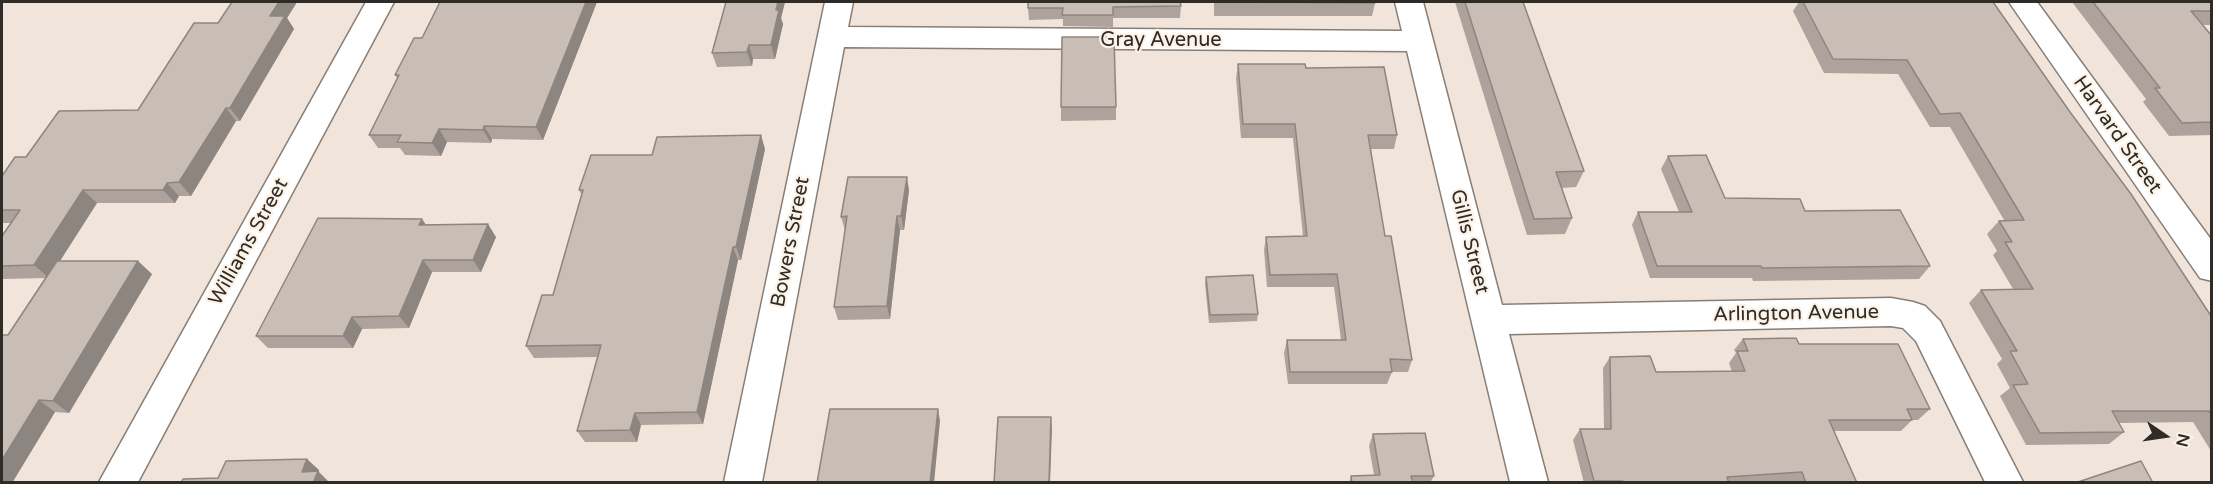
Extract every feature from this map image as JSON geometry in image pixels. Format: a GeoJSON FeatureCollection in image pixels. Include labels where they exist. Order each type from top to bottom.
{"type":"FeatureCollection","features":[{"type":"Feature","properties":{"kind":"street","name":"Williams Street"},"geometry":{"type":"LineString","coordinates":[[118,483],[380,2]]}},
{"type":"Feature","properties":{"kind":"street","name":"Bowers Street"},"geometry":{"type":"LineString","coordinates":[[743,483],[839,2]]}},
{"type":"Feature","properties":{"kind":"street","name":"Gillis Street"},"geometry":{"type":"LineString","coordinates":[[1409,2],[1529,483]]}},
{"type":"Feature","properties":{"kind":"street","name":"Harvard Street"},"geometry":{"type":"LineString","coordinates":[[2023,2],[2211,268]]}},
{"type":"Feature","properties":{"kind":"street","name":"Gray Avenue"},"geometry":{"type":"LineString","coordinates":[[832,37],[1124,41],[1419,41]]}},
{"type":"Feature","properties":{"kind":"street","name":"Arlington Avenue"},"geometry":{"type":"LineString","coordinates":[[1489,320],[1891,312],[1913,316],[1928,331],[2004,483]]}},
{"type":"Feature","properties":{"kind":"building"},"geometry":{"type":"Polygon","coordinates":[[[232,2],[279,2],[270,16],[285,16],[230,108],[226,108],[179,182],[167,183],[163,190],[83,190],[34,265],[2,266],[2,236],[20,210],[2,210],[2,176],[15,157],[26,157],[59,111],[138,110],[194,23],[218,23],[232,2]]]}},
{"type":"Feature","properties":{"kind":"building"},"geometry":{"type":"Polygon","coordinates":[[[440,2],[586,2],[536,127],[484,126],[483,130],[439,129],[432,143],[397,142],[401,135],[369,135],[399,75],[395,75],[414,38],[422,38],[440,2]]]}},
{"type":"Feature","properties":{"kind":"building"},"geometry":{"type":"Polygon","coordinates":[[[726,2],[778,2],[776,10],[779,10],[771,45],[749,45],[747,52],[712,53],[726,2]]]}},
{"type":"Feature","properties":{"kind":"building"},"geometry":{"type":"Polygon","coordinates":[[[1028,2],[1180,2],[1181,6],[1113,7],[1113,15],[1062,15],[1063,8],[1028,8],[1028,2]]]}},
{"type":"Feature","properties":{"kind":"building"},"geometry":{"type":"Polygon","coordinates":[[[1215,2],[1375,2],[1375,3],[1215,2]]]}},
{"type":"Feature","properties":{"kind":"building"},"geometry":{"type":"Polygon","coordinates":[[[1465,2],[1523,2],[1584,171],[1556,172],[1572,218],[1534,219],[1465,2]]]}},
{"type":"Feature","properties":{"kind":"building"},"geometry":{"type":"Polygon","coordinates":[[[1803,2],[1993,2],[2131,194],[2211,316],[2211,414],[2209,411],[2112,411],[2124,432],[2040,433],[2013,385],[2028,384],[2010,351],[2017,351],[1981,290],[2033,289],[2005,242],[2012,242],[1999,221],[2024,220],[1960,113],[1940,114],[1907,60],[1833,59],[1803,2]]]}},
{"type":"Feature","properties":{"kind":"building"},"geometry":{"type":"Polygon","coordinates":[[[2093,2],[2211,2],[2211,11],[2191,11],[2211,35],[2211,122],[2182,123],[2155,88],[2160,88],[2093,2]]]}},
{"type":"Feature","properties":{"kind":"building"},"geometry":{"type":"Polygon","coordinates":[[[1062,37],[1114,37],[1116,107],[1061,107],[1062,37]]]}},
{"type":"Feature","properties":{"kind":"building"},"geometry":{"type":"Polygon","coordinates":[[[1238,64],[1305,64],[1306,68],[1384,67],[1397,135],[1368,135],[1385,236],[1391,236],[1412,360],[1390,359],[1392,372],[1290,372],[1287,340],[1346,340],[1337,274],[1270,275],[1266,237],[1307,236],[1295,124],[1243,124],[1238,64]]]}},
{"type":"Feature","properties":{"kind":"building"},"geometry":{"type":"Polygon","coordinates":[[[761,135],[736,247],[733,247],[697,412],[635,413],[630,430],[577,431],[601,345],[526,346],[542,295],[553,295],[583,190],[579,190],[591,155],[652,155],[657,137],[761,135]]]}},
{"type":"Feature","properties":{"kind":"building"},"geometry":{"type":"Polygon","coordinates":[[[1706,155],[1725,198],[1800,199],[1805,211],[1900,210],[1930,266],[1762,268],[1761,266],[1657,266],[1638,212],[1692,212],[1668,156],[1706,155]]]}},
{"type":"Feature","properties":{"kind":"building"},"geometry":{"type":"Polygon","coordinates":[[[848,177],[907,177],[901,216],[897,216],[887,306],[834,307],[847,216],[841,217],[848,177]]]}},
{"type":"Feature","properties":{"kind":"building"},"geometry":{"type":"Polygon","coordinates":[[[318,218],[422,219],[419,225],[488,224],[473,260],[423,260],[399,316],[352,317],[343,336],[256,336],[318,218]]]}},
{"type":"Feature","properties":{"kind":"building"},"geometry":{"type":"Polygon","coordinates":[[[57,261],[138,261],[53,401],[39,400],[2,460],[2,335],[8,335],[57,261]]]}},
{"type":"Feature","properties":{"kind":"building"},"geometry":{"type":"Polygon","coordinates":[[[1253,275],[1258,314],[1210,315],[1206,277],[1253,275]]]}},
{"type":"Feature","properties":{"kind":"building"},"geometry":{"type":"Polygon","coordinates":[[[1796,338],[1799,344],[1898,344],[1930,409],[1907,409],[1912,420],[1829,420],[1857,483],[1806,483],[1802,472],[1727,477],[1729,483],[1594,481],[1580,429],[1611,429],[1610,357],[1650,356],[1656,372],[1745,371],[1737,351],[1748,351],[1743,339],[1796,338]]]}},
{"type":"Feature","properties":{"kind":"building"},"geometry":{"type":"Polygon","coordinates":[[[830,409],[938,409],[930,483],[817,483],[830,409]]]}},
{"type":"Feature","properties":{"kind":"building"},"geometry":{"type":"Polygon","coordinates":[[[998,417],[1051,417],[1049,483],[994,483],[998,417]]]}},
{"type":"Feature","properties":{"kind":"building"},"geometry":{"type":"Polygon","coordinates":[[[1425,433],[1434,476],[1411,476],[1413,483],[1352,483],[1351,476],[1380,475],[1373,434],[1425,433]]]}},
{"type":"Feature","properties":{"kind":"building"},"geometry":{"type":"Polygon","coordinates":[[[307,459],[302,472],[318,471],[313,483],[181,483],[183,479],[218,478],[226,461],[307,459]]]}},
{"type":"Feature","properties":{"kind":"building"},"geometry":{"type":"Polygon","coordinates":[[[2141,461],[2153,483],[2075,483],[2141,461]]]}}]}
